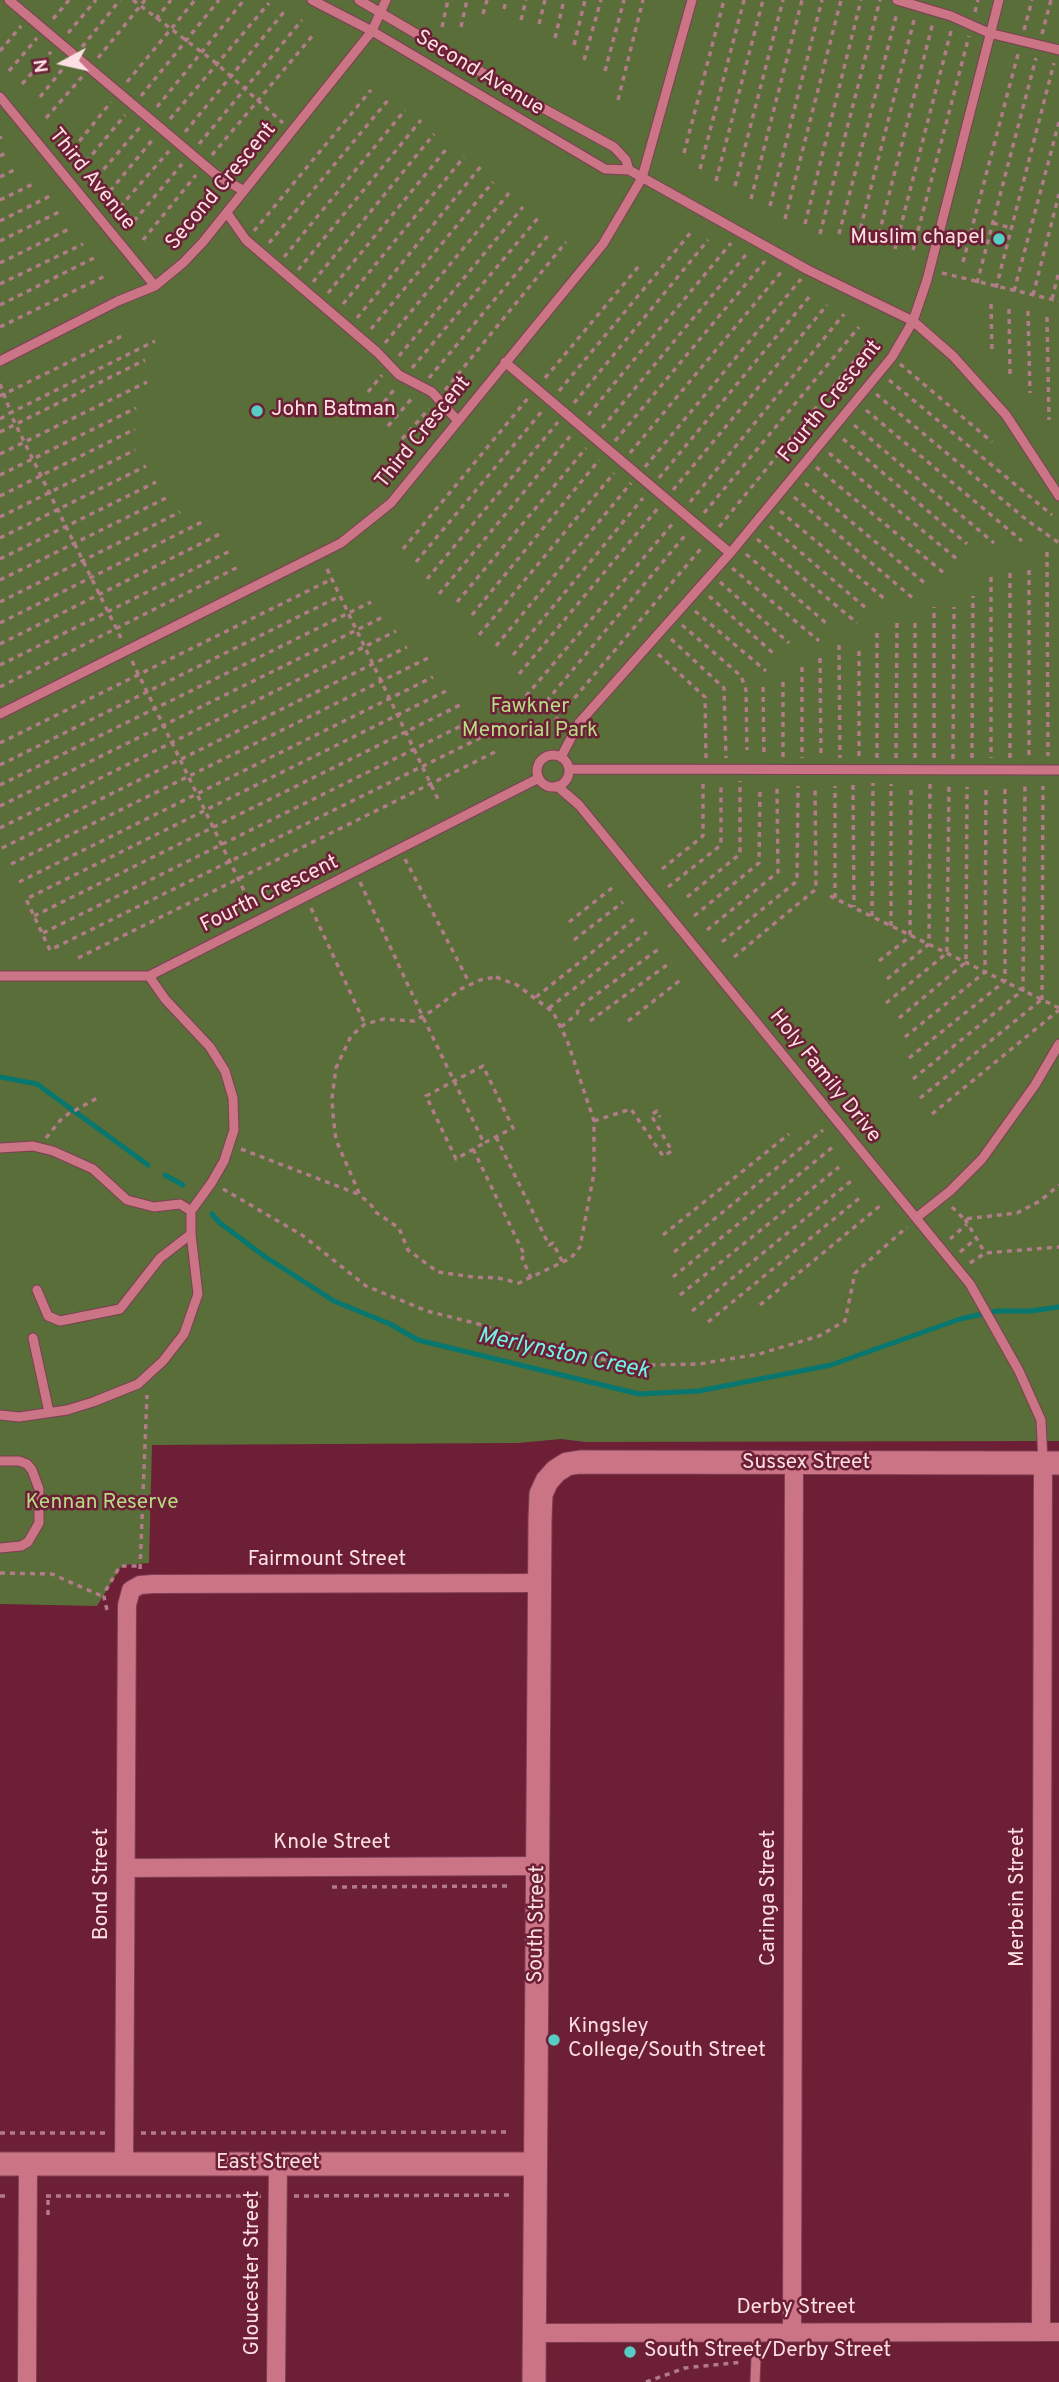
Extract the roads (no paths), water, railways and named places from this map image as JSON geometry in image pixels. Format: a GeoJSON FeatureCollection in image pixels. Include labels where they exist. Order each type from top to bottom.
{"type":"FeatureCollection","features":[{"type":"Feature","properties":{"kind":"street","name":"Sussex Street"},"geometry":{"type":"LineString","coordinates":[[556,1471],[567,1464],[580,1462],[1051,1463]]}},
{"type":"Feature","properties":{"kind":"street","name":"Merbein Street"},"geometry":{"type":"LineString","coordinates":[[1050,2332],[1051,1463]]}},
{"type":"Feature","properties":{"kind":"street","name":"Caringa Street"},"geometry":{"type":"LineString","coordinates":[[792,2332],[793,1464]]}},
{"type":"Feature","properties":{"kind":"street","name":"South Street"},"geometry":{"type":"LineString","coordinates":[[534,2382],[541,1494],[556,1471]]}},
{"type":"Feature","properties":{"kind":"street","name":"Fairmount Street"},"geometry":{"type":"LineString","coordinates":[[127,1605],[131,1590],[140,1585],[539,1583]]}},
{"type":"Feature","properties":{"kind":"street","name":"Bond Street"},"geometry":{"type":"LineString","coordinates":[[124,2164],[127,1605]]}},
{"type":"Feature","properties":{"kind":"street","name":"Knole Street"},"geometry":{"type":"LineString","coordinates":[[126,1868],[538,1866]]}},
{"type":"Feature","properties":{"kind":"street","name":"East Street"},"geometry":{"type":"LineString","coordinates":[[0,2164],[535,2164]]}},
{"type":"Feature","properties":{"kind":"street"},"geometry":{"type":"LineString","coordinates":[[27,2382],[28,2164]]}},
{"type":"Feature","properties":{"kind":"street","name":"Gloucester Street"},"geometry":{"type":"LineString","coordinates":[[276,2382],[278,2164]]}},
{"type":"Feature","properties":{"kind":"street","name":"Derby Street"},"geometry":{"type":"LineString","coordinates":[[534,2333],[1050,2332]]}},
{"type":"Feature","properties":{"kind":"lane"},"geometry":{"type":"LineString","coordinates":[[9,0],[215,174],[244,191]]}},
{"type":"Feature","properties":{"kind":"lane","name":"Second Avenue"},"geometry":{"type":"LineString","coordinates":[[312,0],[372,31],[605,169],[629,170],[808,270],[913,321]]}},
{"type":"Feature","properties":{"kind":"lane","name":"Second Avenue"},"geometry":{"type":"LineString","coordinates":[[359,0],[614,147],[626,160],[629,170]]}},
{"type":"Feature","properties":{"kind":"lane","name":"Second Crescent"},"geometry":{"type":"LineString","coordinates":[[0,360],[118,301],[155,286],[183,263],[227,213],[372,31],[386,0]]}},
{"type":"Feature","properties":{"kind":"lane","name":"Third Crescent"},"geometry":{"type":"LineString","coordinates":[[0,714],[341,543],[391,503],[603,243],[642,178],[692,0]]}},
{"type":"Feature","properties":{"kind":"lane"},"geometry":{"type":"LineString","coordinates":[[898,0],[935,11],[989,33],[1058,50]]}},
{"type":"Feature","properties":{"kind":"lane","name":"Fourth Crescent"},"geometry":{"type":"LineString","coordinates":[[561,757],[579,723],[748,532],[892,357],[913,321],[930,270],[999,0]]}},
{"type":"Feature","properties":{"kind":"lane","name":"Third Avenue"},"geometry":{"type":"LineString","coordinates":[[0,97],[155,286]]}},
{"type":"Feature","properties":{"kind":"lane"},"geometry":{"type":"LineString","coordinates":[[227,213],[246,240],[363,339],[390,366],[438,398],[457,420]]}},
{"type":"Feature","properties":{"kind":"lane"},"geometry":{"type":"LineString","coordinates":[[913,321],[953,356],[1006,415],[1059,496]]}},
{"type":"Feature","properties":{"kind":"lane"},"geometry":{"type":"LineString","coordinates":[[505,362],[638,475],[733,549]]}},
{"type":"Feature","properties":{"kind":"lane"},"geometry":{"type":"LineString","coordinates":[[549,755],[561,757],[569,769],[567,778],[556,786],[547,785],[539,778],[537,769],[541,760],[549,755]]}},
{"type":"Feature","properties":{"kind":"lane"},"geometry":{"type":"LineString","coordinates":[[569,769],[1059,770]]}},
{"type":"Feature","properties":{"kind":"lane","name":"Fourth Crescent"},"geometry":{"type":"LineString","coordinates":[[0,976],[149,976],[539,778]]}},
{"type":"Feature","properties":{"kind":"lane","name":"Holy Family Drive"},"geometry":{"type":"LineString","coordinates":[[556,786],[579,805],[959,1270],[981,1301],[1033,1399],[1051,1463]]}},
{"type":"Feature","properties":{"kind":"lane"},"geometry":{"type":"LineString","coordinates":[[0,1415],[19,1417],[67,1410],[138,1384],[163,1361],[184,1334],[198,1294],[191,1211],[224,1161],[234,1130],[235,1113],[230,1083],[210,1047],[165,999],[149,976]]}},
{"type":"Feature","properties":{"kind":"lane"},"geometry":{"type":"LineString","coordinates":[[916,1218],[982,1159],[1035,1085],[1059,1044]]}},
{"type":"Feature","properties":{"kind":"lane"},"geometry":{"type":"LineString","coordinates":[[0,1148],[40,1147],[93,1169],[127,1200],[154,1207],[180,1205],[191,1211]]}},
{"type":"Feature","properties":{"kind":"lane"},"geometry":{"type":"LineString","coordinates":[[37,1290],[48,1316],[60,1321],[120,1309],[129,1301],[160,1258],[191,1234]]}},
{"type":"Feature","properties":{"kind":"lane"},"geometry":{"type":"LineString","coordinates":[[33,1339],[49,1412]]}},
{"type":"Feature","properties":{"kind":"lane"},"geometry":{"type":"LineString","coordinates":[[0,1461],[27,1464],[36,1478],[39,1500],[39,1523],[33,1536],[21,1546],[0,1548]]}},
{"type":"Feature","properties":{"kind":"lane"},"geometry":{"type":"LineString","coordinates":[[755,2382],[757,2333]]}},
{"type":"Feature","properties":{"kind":"waterway","name":"Merlynston Creek"},"geometry":{"type":"LineString","coordinates":[[0,1077],[37,1084],[148,1165]]}},
{"type":"Feature","properties":{"kind":"waterway","name":"Merlynston Creek"},"geometry":{"type":"LineString","coordinates":[[165,1175],[183,1185]]}},
{"type":"Feature","properties":{"kind":"waterway","name":"Merlynston Creek"},"geometry":{"type":"LineString","coordinates":[[212,1214],[264,1256],[334,1301],[390,1324],[418,1340],[639,1394],[699,1391],[831,1365],[960,1319],[997,1311],[1031,1311],[1059,1307]]}},
{"type":"Feature","properties":{"kind":"place","name":"Muslim chapel"},"geometry":{"type":"Point","coordinates":[999,239]}},
{"type":"Feature","properties":{"kind":"place","name":"John Batman"},"geometry":{"type":"Point","coordinates":[257,411]}},
{"type":"Feature","properties":{"kind":"place","name":"Kingsley College/South Street"},"geometry":{"type":"Point","coordinates":[554,2040]}},
{"type":"Feature","properties":{"kind":"place","name":"South Street/Derby Street"},"geometry":{"type":"Point","coordinates":[630,2352]}},
{"type":"Feature","properties":{"kind":"park label","name":"Fawkner Memorial Park"},"geometry":{"type":"Point","coordinates":[530,720]}},
{"type":"Feature","properties":{"kind":"park label","name":"Kennan Reserve"},"geometry":{"type":"Point","coordinates":[102,1504]}}]}
